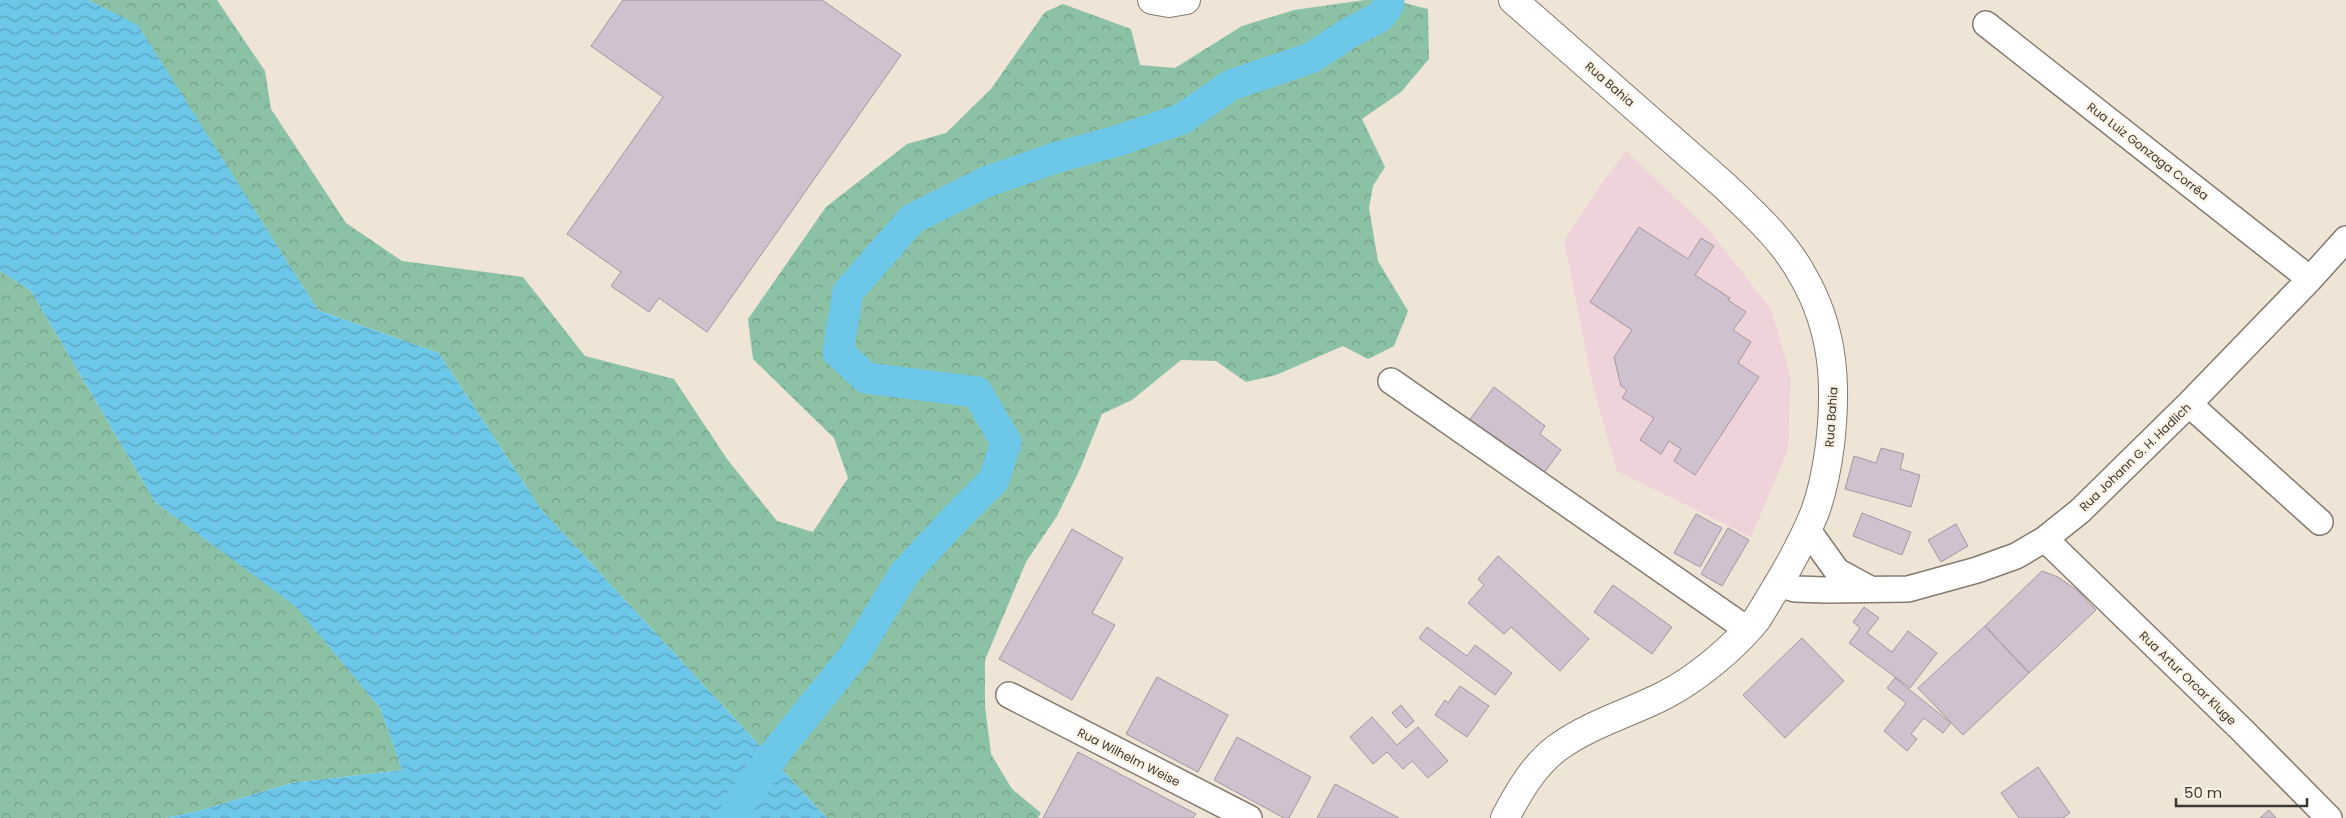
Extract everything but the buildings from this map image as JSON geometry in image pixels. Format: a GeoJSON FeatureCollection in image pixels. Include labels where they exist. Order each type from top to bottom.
{"type":"FeatureCollection","features":[{"type":"Feature","properties":{"kind":"main road"},"geometry":{"type":"LineString","coordinates":[[1152,0],[1169,2],[1186,0]]}},
{"type":"Feature","properties":{"kind":"main road","name":"Rua Bahia"},"geometry":{"type":"LineString","coordinates":[[1505,818],[1527,780],[1556,749],[1591,727],[1664,696],[1698,675],[1748,630],[1777,584],[1815,512],[1825,478],[1832,423],[1834,372],[1828,338],[1817,304],[1803,275],[1784,248],[1758,218],[1726,187],[1513,0]]}},
{"type":"Feature","properties":{"kind":"street","name":"Rua Luiz Gonzaga Corrêa"},"geometry":{"type":"LineString","coordinates":[[1986,24],[2310,279]]}},
{"type":"Feature","properties":{"kind":"street","name":"Rua Johann G. H. Hadlich"},"geometry":{"type":"LineString","coordinates":[[1777,584],[1795,588],[1832,581],[1872,590],[1908,589],[1977,570],[2016,556],[2046,539],[2080,511],[2189,404],[2346,239]]}},
{"type":"Feature","properties":{"kind":"street"},"geometry":{"type":"LineString","coordinates":[[1391,381],[1748,630]]}},
{"type":"Feature","properties":{"kind":"street"},"geometry":{"type":"LineString","coordinates":[[2189,404],[2320,522]]}},
{"type":"Feature","properties":{"kind":"street","name":"Rua Johann G. H. Hadlich"},"geometry":{"type":"LineString","coordinates":[[1807,529],[1832,581]]}},
{"type":"Feature","properties":{"kind":"street","name":"Rua Artur Orcar Kluge"},"geometry":{"type":"LineString","coordinates":[[2046,539],[2242,730],[2329,818]]}},
{"type":"Feature","properties":{"kind":"street","name":"Rua Wilhelm Weise"},"geometry":{"type":"LineString","coordinates":[[1009,695],[1249,818]]}},
{"type":"Feature","properties":{"kind":"shaded area"},"geometry":{"type":"Polygon","coordinates":[[[1626,151],[1708,229],[1771,309],[1791,377],[1788,450],[1751,537],[1617,471],[1593,387],[1564,241],[1600,186],[1626,151]]]}},
{"type":"Feature","properties":{"kind":"green space"},"geometry":{"type":"Polygon","coordinates":[[[89,0],[217,0],[265,71],[271,109],[346,223],[402,261],[523,277],[585,356],[674,379],[727,459],[777,521],[813,532],[848,478],[834,438],[753,359],[748,319],[826,207],[907,144],[946,133],[991,89],[1045,12],[1063,4],[1131,29],[1140,65],[1175,68],[1242,26],[1294,10],[1365,0],[1392,0],[1428,9],[1429,59],[1401,92],[1362,119],[1385,167],[1373,186],[1369,208],[1378,261],[1408,311],[1394,346],[1368,359],[1343,346],[1276,375],[1246,382],[1216,361],[1181,360],[1132,400],[1102,414],[1080,469],[1057,516],[1026,562],[985,660],[985,706],[991,754],[1012,789],[1041,813],[1038,818],[827,818],[541,509],[439,353],[318,310],[138,26],[89,0]]]}},
{"type":"Feature","properties":{"kind":"green space"},"geometry":{"type":"Polygon","coordinates":[[[0,271],[31,291],[155,502],[295,605],[380,708],[402,770],[291,783],[198,811],[165,818],[0,818],[0,271]]]}},
{"type":"Feature","properties":{"kind":"water"},"geometry":{"type":"Polygon","coordinates":[[[0,0],[89,0],[138,25],[318,310],[439,353],[541,509],[827,818],[165,818],[198,811],[291,783],[402,770],[380,708],[295,606],[155,502],[31,291],[0,271],[0,0]]]}},
{"type":"Feature","properties":{"kind":"waterway"},"geometry":{"type":"LineString","coordinates":[[733,818],[738,806],[779,748],[855,654],[904,574],[994,480],[1006,442],[977,392],[866,378],[838,352],[848,292],[912,219],[986,182],[1058,157],[1117,141],[1182,119],[1231,85],[1311,58],[1349,33],[1380,17],[1388,6],[1389,0]]}}]}
